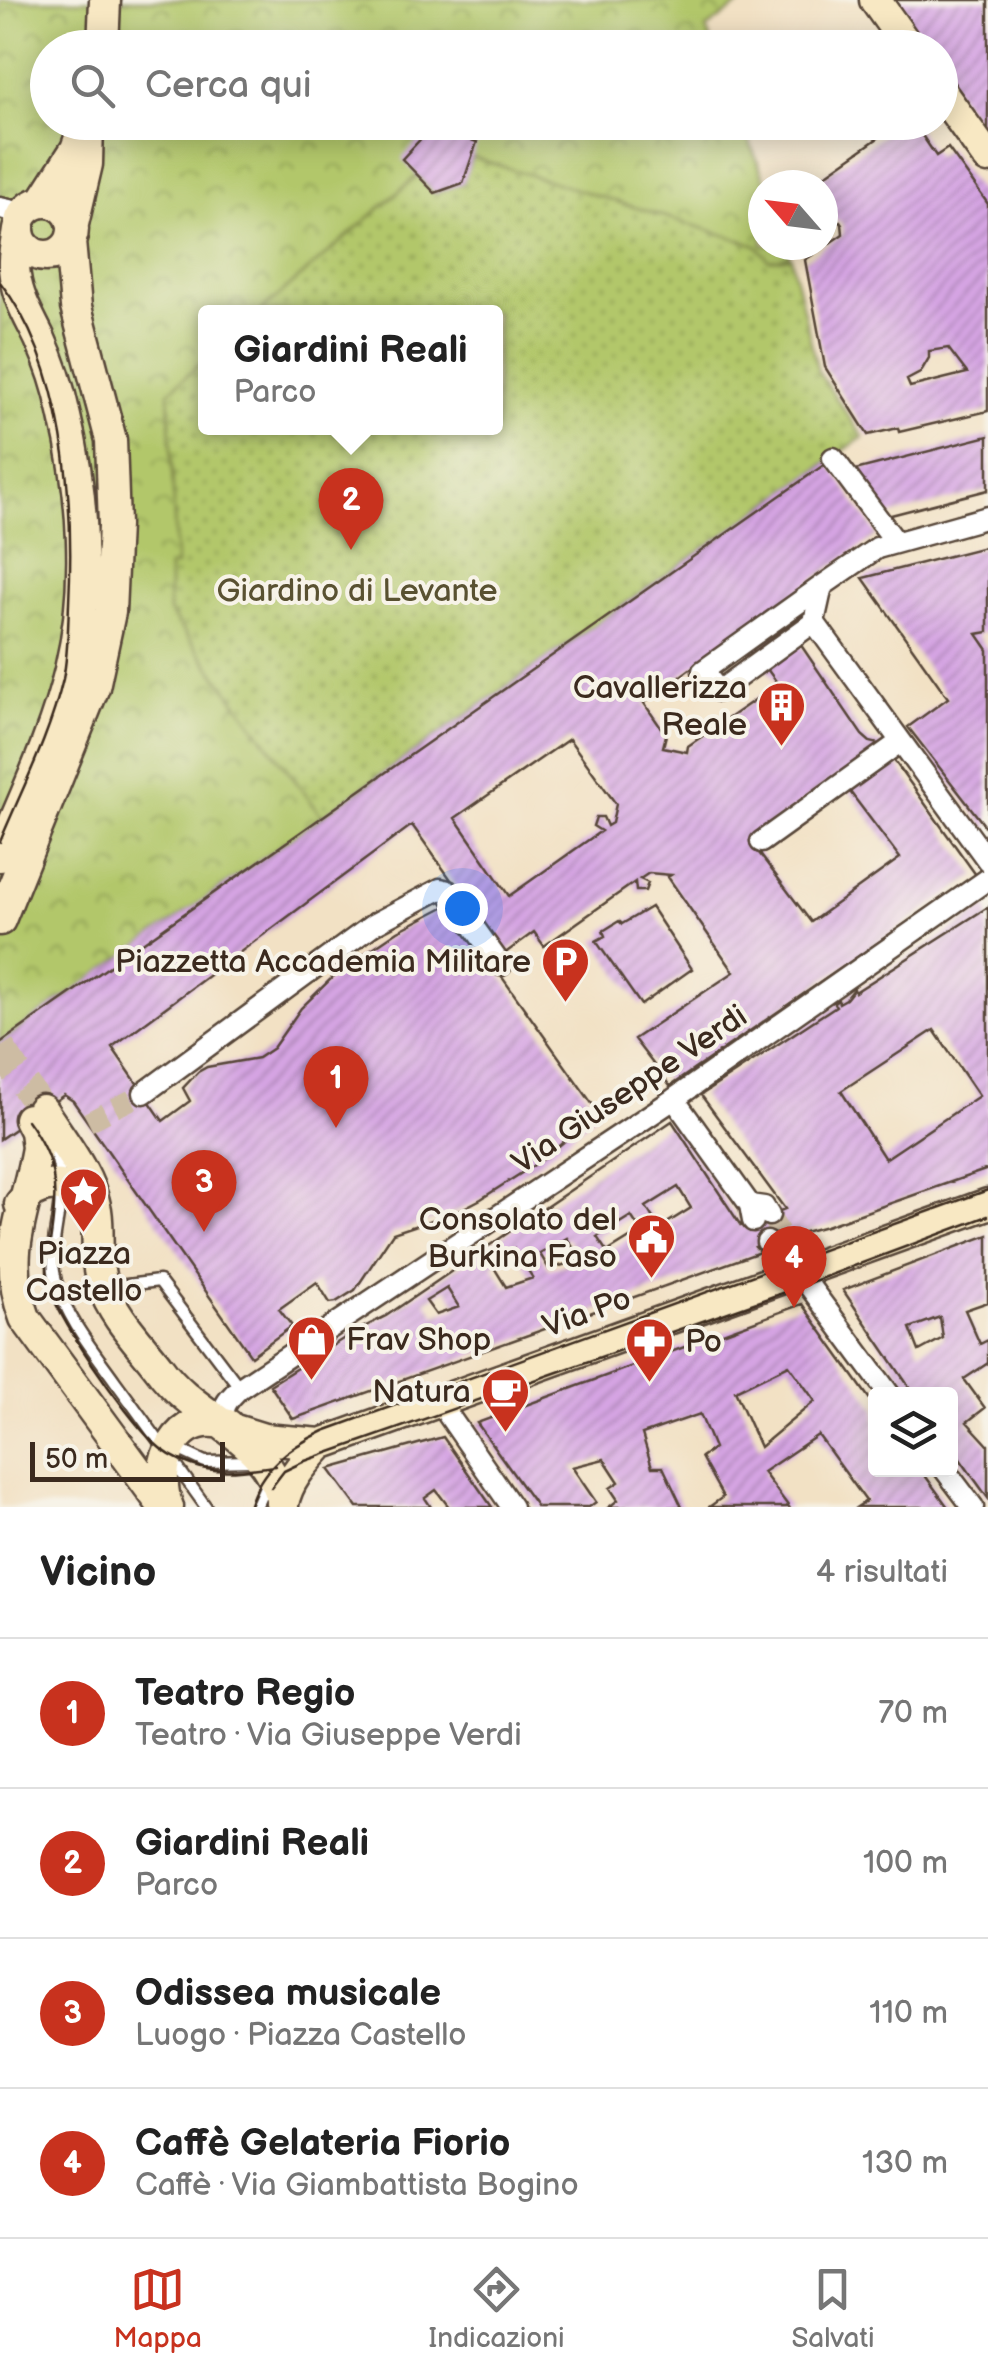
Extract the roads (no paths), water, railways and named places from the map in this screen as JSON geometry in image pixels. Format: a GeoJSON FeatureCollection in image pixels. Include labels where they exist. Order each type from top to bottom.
{"type":"FeatureCollection","features":[{"type":"Feature","properties":{"kind":"street"},"geometry":{"type":"LineString","coordinates":[[104,30],[105,0]]}},
{"type":"Feature","properties":{"kind":"street"},"geometry":{"type":"LineString","coordinates":[[876,0],[897,30]]}},
{"type":"Feature","properties":{"kind":"street"},"geometry":{"type":"LineString","coordinates":[[958,116],[988,158]]}},
{"type":"Feature","properties":{"kind":"street"},"geometry":{"type":"LineString","coordinates":[[0,856],[54,721],[71,667],[79,609],[82,534],[78,470],[63,406],[15,280],[21,213],[76,150],[80,140]]}},
{"type":"Feature","properties":{"kind":"street"},"geometry":{"type":"LineString","coordinates":[[21,213],[25,246],[40,255],[57,254],[71,233],[87,164],[86,140]]}},
{"type":"Feature","properties":{"kind":"street"},"geometry":{"type":"LineString","coordinates":[[0,920],[94,687],[110,612],[114,544],[111,440],[76,307],[66,210],[50,201],[21,213]]}},
{"type":"Feature","properties":{"kind":"street"},"geometry":{"type":"LineString","coordinates":[[833,458],[894,541]]}},
{"type":"Feature","properties":{"kind":"street"},"geometry":{"type":"LineString","coordinates":[[822,586],[814,622],[719,691],[702,671],[822,586],[877,548],[988,517]]}},
{"type":"Feature","properties":{"kind":"street"},"geometry":{"type":"LineString","coordinates":[[814,622],[988,861]]}},
{"type":"Feature","properties":{"kind":"street"},"geometry":{"type":"LineString","coordinates":[[761,842],[900,742]]}},
{"type":"Feature","properties":{"kind":"street","name":"Via Giuseppe Verdi"},"geometry":{"type":"LineString","coordinates":[[240,1388],[674,1099],[988,879]]}},
{"type":"Feature","properties":{"kind":"street"},"geometry":{"type":"LineString","coordinates":[[144,1093],[374,924],[440,889],[448,891],[501,965]]}},
{"type":"Feature","properties":{"kind":"street"},"geometry":{"type":"LineString","coordinates":[[674,1099],[758,1213]]}},
{"type":"Feature","properties":{"kind":"street"},"geometry":{"type":"LineString","coordinates":[[40,1122],[35,1159],[12,1228],[9,1259],[16,1302],[166,1507]]}},
{"type":"Feature","properties":{"kind":"street"},"geometry":{"type":"LineString","coordinates":[[40,1122],[87,1182],[96,1214],[99,1274],[108,1298],[176,1390],[277,1464],[274,1506]]}},
{"type":"Feature","properties":{"kind":"street"},"geometry":{"type":"LineString","coordinates":[[20,1204],[38,1188],[62,1185],[82,1196],[96,1214]]}},
{"type":"Feature","properties":{"kind":"street","name":"Via Po"},"geometry":{"type":"LineString","coordinates":[[231,1427],[264,1439],[321,1444],[440,1403],[783,1251],[988,1204]]}},
{"type":"Feature","properties":{"kind":"street"},"geometry":{"type":"LineString","coordinates":[[783,1251],[884,1387]]}},
{"type":"Feature","properties":{"kind":"street"},"geometry":{"type":"LineString","coordinates":[[231,1427],[223,1412],[240,1388]]}},
{"type":"Feature","properties":{"kind":"street"},"geometry":{"type":"LineString","coordinates":[[440,1403],[512,1507]]}},
{"type":"Feature","properties":{"kind":"street"},"geometry":{"type":"LineString","coordinates":[[166,1507],[160,1480],[165,1445],[199,1423],[218,1422],[231,1427]]}},
{"type":"Feature","properties":{"kind":"street"},"geometry":{"type":"LineString","coordinates":[[274,1506],[295,1473],[321,1444]]}},
{"type":"Feature","properties":{"kind":"street"},"geometry":{"type":"LineString","coordinates":[[950,1477],[974,1507]]}},
{"type":"Feature","properties":{"kind":"lane"},"geometry":{"type":"LineString","coordinates":[[40,1122],[59,1162],[62,1185],[54,1276],[64,1304],[206,1507]]}},
{"type":"Feature","properties":{"kind":"lane"},"geometry":{"type":"LineString","coordinates":[[494,1208],[570,1159],[600,1146]]}},
{"type":"Feature","properties":{"kind":"lane"},"geometry":{"type":"LineString","coordinates":[[103,1287],[122,1288],[159,1281],[240,1388]]}},
{"type":"Feature","properties":{"kind":"lane"},"geometry":{"type":"LineString","coordinates":[[165,1445],[205,1462],[277,1464],[321,1444]]}},
{"type":"Feature","properties":{"kind":"tunnel"},"geometry":{"type":"LineString","coordinates":[[0,1048],[42,1110]]}},
{"type":"Feature","properties":{"kind":"tunnel"},"geometry":{"type":"LineString","coordinates":[[88,1122],[144,1093]]}},
{"type":"Feature","properties":{"kind":"tunnel"},"geometry":{"type":"LineString","coordinates":[[769,1215],[783,1237]]}},
{"type":"Feature","properties":{"kind":"tram line"},"geometry":{"type":"LineString","coordinates":[[0,282],[22,316],[52,394],[61,436],[70,522],[63,679],[43,741],[0,842]]}},
{"type":"Feature","properties":{"kind":"tram line"},"geometry":{"type":"LineString","coordinates":[[27,1120],[53,1175],[48,1282],[63,1317],[109,1388],[152,1441],[181,1461],[223,1471],[275,1466]]}},
{"type":"Feature","properties":{"kind":"tram line"},"geometry":{"type":"LineString","coordinates":[[249,1507],[261,1481],[278,1460],[324,1431],[988,1190]]}},
{"type":"Feature","properties":{"kind":"tram line"},"geometry":{"type":"LineString","coordinates":[[271,1488],[284,1471],[305,1461],[988,1216]]}},
{"type":"Feature","properties":{"kind":"place","name":"Giardini Reali"},"geometry":{"type":"Point","coordinates":[351,550]}},
{"type":"Feature","properties":{"kind":"place","name":"Cavallerizza Reale"},"geometry":{"type":"Point","coordinates":[782,748]}},
{"type":"Feature","properties":{"kind":"place","name":"Piazzetta Accademia Militare"},"geometry":{"type":"Point","coordinates":[566,1004]}},
{"type":"Feature","properties":{"kind":"place","name":"Teatro Regio"},"geometry":{"type":"Point","coordinates":[336,1128]}},
{"type":"Feature","properties":{"kind":"place","name":"Odissea musicale"},"geometry":{"type":"Point","coordinates":[204,1232]}},
{"type":"Feature","properties":{"kind":"place","name":"Piazza Castello"},"geometry":{"type":"Point","coordinates":[84,1234]}},
{"type":"Feature","properties":{"kind":"place","name":"Consolato del Burkina Faso"},"geometry":{"type":"Point","coordinates":[652,1280]}},
{"type":"Feature","properties":{"kind":"place","name":"Caffè Gelateria Fiorio"},"geometry":{"type":"Point","coordinates":[794,1308]}},
{"type":"Feature","properties":{"kind":"place","name":"Frav Shop"},"geometry":{"type":"Point","coordinates":[311,1382]}},
{"type":"Feature","properties":{"kind":"place","name":"Po"},"geometry":{"type":"Point","coordinates":[650,1384]}},
{"type":"Feature","properties":{"kind":"place","name":"Natura"},"geometry":{"type":"Point","coordinates":[506,1434]}},
{"type":"Feature","properties":{"kind":"park label","name":"Giardino di Levante"},"geometry":{"type":"Point","coordinates":[357,591]}}]}
